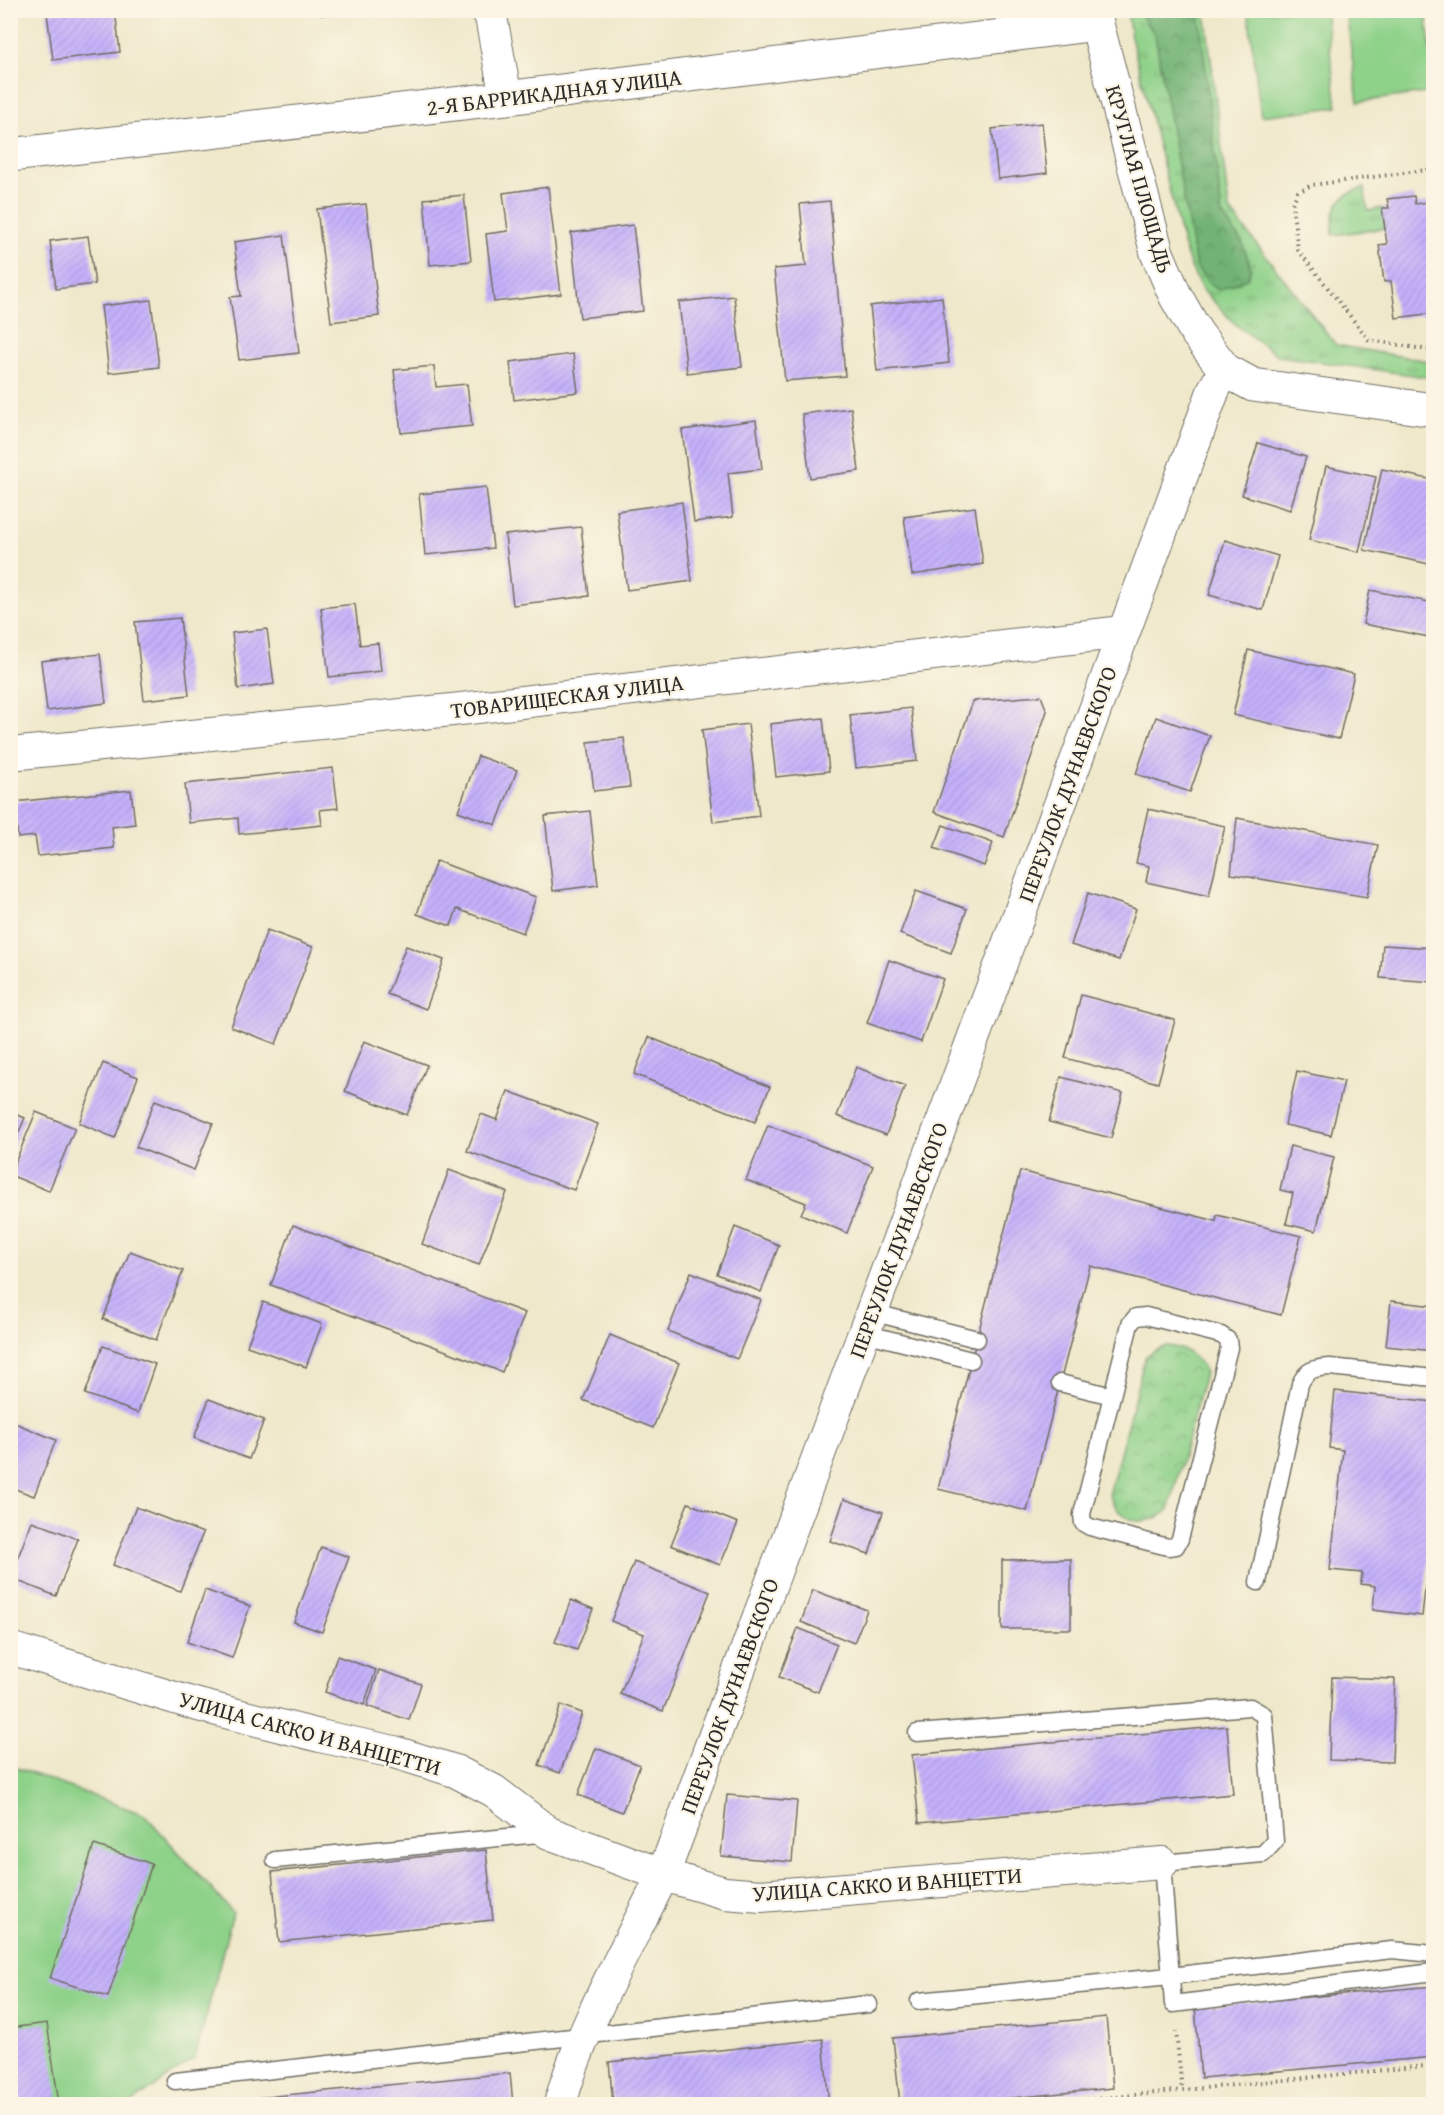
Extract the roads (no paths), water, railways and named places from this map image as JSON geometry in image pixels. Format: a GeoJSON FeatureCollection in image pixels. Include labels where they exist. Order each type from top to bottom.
{"type":"FeatureCollection","features":[{"type":"Feature","properties":{"kind":"street"},"geometry":{"type":"LineString","coordinates":[[487,10],[491,17],[506,98]]}},
{"type":"Feature","properties":{"kind":"street","name":"2-Я БАРРИКАДНАЯ УЛИЦА"},"geometry":{"type":"LineString","coordinates":[[10,155],[506,98],[1096,17]]}},
{"type":"Feature","properties":{"kind":"street","name":"КРУГЛАЯ ПЛОЩАДЬ"},"geometry":{"type":"LineString","coordinates":[[1096,17],[1157,253],[1175,295],[1196,332],[1225,370],[1253,385],[1434,410]]}},
{"type":"Feature","properties":{"kind":"street","name":"ПЕРЕУЛОК ДУНАЕВСКОГО"},"geometry":{"type":"LineString","coordinates":[[560,2104],[568,2074],[584,2036],[663,1875],[1123,632],[1214,389],[1225,370]]}},
{"type":"Feature","properties":{"kind":"street","name":"ТОВАРИЩЕСКАЯ УЛИЦА"},"geometry":{"type":"LineString","coordinates":[[10,754],[452,710],[1123,632]]}},
{"type":"Feature","properties":{"kind":"street","name":"УЛИЦА САККО И ВАНЦЕТТИ"},"geometry":{"type":"LineString","coordinates":[[10,1648],[198,1705],[394,1752],[455,1771],[494,1791],[549,1833],[663,1875],[725,1893],[761,1896],[1162,1863]]}},
{"type":"Feature","properties":{"kind":"lane"},"geometry":{"type":"LineString","coordinates":[[1136,1317],[1156,1318],[1221,1335],[1228,1340],[1227,1359],[1180,1539],[1176,1546],[1168,1547],[1090,1527],[1083,1523],[1082,1514],[1112,1396],[1130,1324],[1136,1317]]}},
{"type":"Feature","properties":{"kind":"lane"},"geometry":{"type":"LineString","coordinates":[[868,1322],[977,1339]]}},
{"type":"Feature","properties":{"kind":"lane"},"geometry":{"type":"LineString","coordinates":[[868,1322],[971,1360]]}},
{"type":"Feature","properties":{"kind":"lane"},"geometry":{"type":"LineString","coordinates":[[1258,1582],[1300,1384],[1305,1374],[1316,1368],[1330,1367],[1434,1377]]}},
{"type":"Feature","properties":{"kind":"lane"},"geometry":{"type":"LineString","coordinates":[[1060,1383],[1112,1396]]}},
{"type":"Feature","properties":{"kind":"lane"},"geometry":{"type":"LineString","coordinates":[[917,1733],[1250,1707],[1264,1715],[1275,1841],[1263,1854],[1162,1863],[1173,2004],[1434,1972]]}},
{"type":"Feature","properties":{"kind":"lane"},"geometry":{"type":"LineString","coordinates":[[275,1860],[549,1833]]}},
{"type":"Feature","properties":{"kind":"lane"},"geometry":{"type":"LineString","coordinates":[[919,2001],[1170,1976],[1392,1950],[1434,1954]]}},
{"type":"Feature","properties":{"kind":"lane"},"geometry":{"type":"LineString","coordinates":[[175,2080],[868,2004]]}}]}
